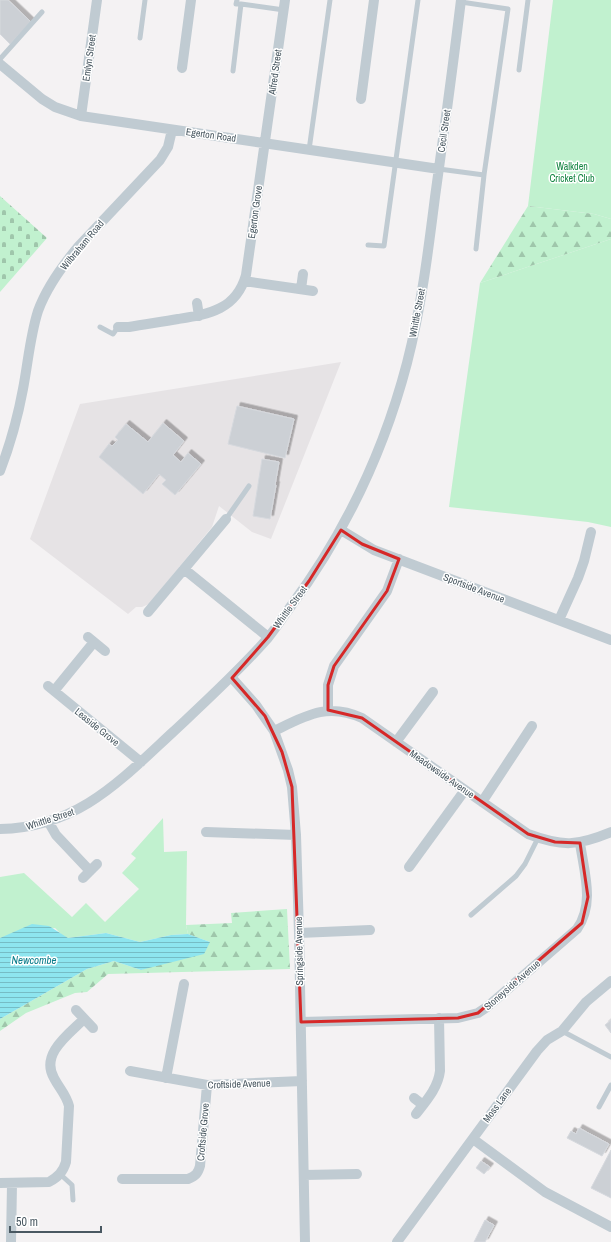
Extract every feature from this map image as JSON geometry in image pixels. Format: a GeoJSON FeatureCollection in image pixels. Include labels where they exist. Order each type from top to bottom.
{"type":"FeatureCollection","features":[{"type":"Feature","properties":{"kind":"street","name":"Emlyn Street"},"geometry":{"type":"LineString","coordinates":[[81,116],[98,0]]}},
{"type":"Feature","properties":{"kind":"street"},"geometry":{"type":"LineString","coordinates":[[182,68],[192,0]]}},
{"type":"Feature","properties":{"kind":"street"},"geometry":{"type":"LineString","coordinates":[[361,99],[374,0]]}},
{"type":"Feature","properties":{"kind":"street","name":"Cecil Street"},"geometry":{"type":"LineString","coordinates":[[426,262],[461,1]]}},
{"type":"Feature","properties":{"kind":"street","name":"Alfred Street"},"geometry":{"type":"LineString","coordinates":[[265,143],[285,5]]}},
{"type":"Feature","properties":{"kind":"street","name":"Egerton Road"},"geometry":{"type":"LineString","coordinates":[[0,64],[42,100],[55,107],[81,116],[439,169]]}},
{"type":"Feature","properties":{"kind":"street","name":"Wilbraham Road"},"geometry":{"type":"LineString","coordinates":[[0,471],[14,430],[35,322],[44,298],[67,260],[164,154],[168,148],[172,130]]}},
{"type":"Feature","properties":{"kind":"street","name":"Egerton Grove"},"geometry":{"type":"LineString","coordinates":[[118,326],[129,327],[199,316],[216,311],[225,306],[241,290],[244,281],[265,143]]}},
{"type":"Feature","properties":{"kind":"street","name":"Whittle Street"},"geometry":{"type":"LineString","coordinates":[[0,829],[14,829],[31,826],[71,813],[88,805],[141,762],[232,678],[268,637],[310,581],[341,530],[371,469],[400,388],[414,328],[426,262]]}},
{"type":"Feature","properties":{"kind":"street"},"geometry":{"type":"LineString","coordinates":[[301,289],[303,274]]}},
{"type":"Feature","properties":{"kind":"street"},"geometry":{"type":"LineString","coordinates":[[244,281],[313,291]]}},
{"type":"Feature","properties":{"kind":"street"},"geometry":{"type":"LineString","coordinates":[[197,303],[199,316]]}},
{"type":"Feature","properties":{"kind":"street"},"geometry":{"type":"LineString","coordinates":[[148,612],[226,519]]}},
{"type":"Feature","properties":{"kind":"street","name":"Sportside Avenue"},"geometry":{"type":"LineString","coordinates":[[341,530],[368,547],[611,640]]}},
{"type":"Feature","properties":{"kind":"street"},"geometry":{"type":"LineString","coordinates":[[559,620],[578,578],[592,532]]}},
{"type":"Feature","properties":{"kind":"street"},"geometry":{"type":"LineString","coordinates":[[328,710],[328,685],[334,666],[387,591],[399,559]]}},
{"type":"Feature","properties":{"kind":"street"},"geometry":{"type":"LineString","coordinates":[[184,569],[268,637]]}},
{"type":"Feature","properties":{"kind":"street","name":"Leaside Grove"},"geometry":{"type":"LineString","coordinates":[[105,651],[91,639],[51,689],[141,762]]}},
{"type":"Feature","properties":{"kind":"street","name":"Springside Avenue"},"geometry":{"type":"LineString","coordinates":[[232,678],[256,705],[274,731],[288,770],[292,787],[296,835],[299,933],[304,1242]]}},
{"type":"Feature","properties":{"kind":"street"},"geometry":{"type":"LineString","coordinates":[[396,742],[433,692]]}},
{"type":"Feature","properties":{"kind":"street","name":"Meadowside Avenue"},"geometry":{"type":"LineString","coordinates":[[274,731],[307,715],[328,710],[340,711],[356,716],[396,742],[520,830],[538,838],[562,843],[580,843],[611,832]]}},
{"type":"Feature","properties":{"kind":"street"},"geometry":{"type":"LineString","coordinates":[[482,802],[532,726]]}},
{"type":"Feature","properties":{"kind":"street"},"geometry":{"type":"LineString","coordinates":[[409,867],[465,790]]}},
{"type":"Feature","properties":{"kind":"street"},"geometry":{"type":"LineString","coordinates":[[48,821],[56,835],[90,871]]}},
{"type":"Feature","properties":{"kind":"street"},"geometry":{"type":"LineString","coordinates":[[206,832],[296,835]]}},
{"type":"Feature","properties":{"kind":"street","name":"Stoneyside Avenue"},"geometry":{"type":"LineString","coordinates":[[301,1022],[458,1018],[478,1013],[498,998],[577,929],[584,916],[588,901],[580,843]]}},
{"type":"Feature","properties":{"kind":"street"},"geometry":{"type":"LineString","coordinates":[[299,933],[364,927]]}},
{"type":"Feature","properties":{"kind":"street","name":"Moss Lane"},"geometry":{"type":"LineString","coordinates":[[397,1242],[537,1051],[547,1040],[562,1031],[586,1002],[611,981]]}},
{"type":"Feature","properties":{"kind":"street"},"geometry":{"type":"LineString","coordinates":[[166,1078],[184,984]]}},
{"type":"Feature","properties":{"kind":"street"},"geometry":{"type":"LineString","coordinates":[[76,1010],[93,1028]]}},
{"type":"Feature","properties":{"kind":"street"},"geometry":{"type":"LineString","coordinates":[[416,1114],[436,1086],[439,1079],[439,1018]]}},
{"type":"Feature","properties":{"kind":"street"},"geometry":{"type":"LineString","coordinates":[[0,1183],[12,1184],[49,1182],[60,1174],[64,1168],[66,1162],[67,1097],[54,1078],[51,1071],[51,1063],[55,1049],[84,1019]]}},
{"type":"Feature","properties":{"kind":"street","name":"Croftside Avenue"},"geometry":{"type":"LineString","coordinates":[[130,1071],[207,1085],[302,1081]]}},
{"type":"Feature","properties":{"kind":"street","name":"Croftside Grove"},"geometry":{"type":"LineString","coordinates":[[122,1179],[188,1179],[194,1177],[200,1166],[207,1085]]}},
{"type":"Feature","properties":{"kind":"street"},"geometry":{"type":"LineString","coordinates":[[414,1098],[423,1105]]}},
{"type":"Feature","properties":{"kind":"street"},"geometry":{"type":"LineString","coordinates":[[473,1139],[545,1192],[611,1227]]}},
{"type":"Feature","properties":{"kind":"street"},"geometry":{"type":"LineString","coordinates":[[304,1174],[357,1174]]}},
{"type":"Feature","properties":{"kind":"street"},"geometry":{"type":"LineString","coordinates":[[11,1242],[12,1184]]}},
{"type":"Feature","properties":{"kind":"lane"},"geometry":{"type":"LineString","coordinates":[[140,38],[145,0]]}},
{"type":"Feature","properties":{"kind":"lane"},"geometry":{"type":"LineString","coordinates":[[237,0],[236,4],[285,5]]}},
{"type":"Feature","properties":{"kind":"lane"},"geometry":{"type":"LineString","coordinates":[[309,150],[330,0]]}},
{"type":"Feature","properties":{"kind":"lane"},"geometry":{"type":"LineString","coordinates":[[368,245],[384,246],[418,0]]}},
{"type":"Feature","properties":{"kind":"lane"},"geometry":{"type":"LineString","coordinates":[[519,70],[528,0]]}},
{"type":"Feature","properties":{"kind":"lane"},"geometry":{"type":"LineString","coordinates":[[461,1],[508,9],[484,175],[476,250]]}},
{"type":"Feature","properties":{"kind":"lane"},"geometry":{"type":"LineString","coordinates":[[233,71],[241,4]]}},
{"type":"Feature","properties":{"kind":"lane"},"geometry":{"type":"LineString","coordinates":[[0,59],[42,12]]}},
{"type":"Feature","properties":{"kind":"lane"},"geometry":{"type":"LineString","coordinates":[[439,169],[484,175]]}},
{"type":"Feature","properties":{"kind":"lane"},"geometry":{"type":"LineString","coordinates":[[100,327],[113,334],[118,326]]}},
{"type":"Feature","properties":{"kind":"lane"},"geometry":{"type":"LineString","coordinates":[[226,519],[249,486]]}},
{"type":"Feature","properties":{"kind":"lane"},"geometry":{"type":"LineString","coordinates":[[471,916],[516,876],[525,864],[538,838]]}},
{"type":"Feature","properties":{"kind":"lane"},"geometry":{"type":"LineString","coordinates":[[562,1031],[611,1058]]}},
{"type":"Feature","properties":{"kind":"lane"},"geometry":{"type":"LineString","coordinates":[[599,1107],[611,1085]]}},
{"type":"Feature","properties":{"kind":"lane"},"geometry":{"type":"LineString","coordinates":[[60,1174],[72,1185],[73,1200]]}},
{"type":"Feature","properties":{"kind":"highlighted area"},"geometry":{"type":"Polygon","coordinates":[[[341,530],[362,544],[399,559],[387,591],[334,666],[328,685],[328,710],[362,718],[528,834],[555,842],[580,843],[588,897],[582,923],[478,1013],[458,1018],[301,1022],[292,787],[282,752],[265,716],[232,678],[268,637],[309,581],[341,530]]]}},
{"type":"Feature","properties":{"kind":"shaded area"},"geometry":{"type":"Polygon","coordinates":[[[341,362],[271,539],[252,532],[219,506],[212,527],[149,604],[142,607],[136,607],[128,614],[30,539],[80,404],[341,362]]]}},
{"type":"Feature","properties":{"kind":"green space","name":"Walkden Cricket Club"},"geometry":{"type":"Polygon","coordinates":[[[553,0],[611,0],[611,219],[594,214],[528,206],[553,0]]]}},
{"type":"Feature","properties":{"kind":"green space"},"geometry":{"type":"Polygon","coordinates":[[[0,196],[47,238],[0,292],[0,196]]]}},
{"type":"Feature","properties":{"kind":"green space"},"geometry":{"type":"Polygon","coordinates":[[[528,206],[594,214],[611,219],[611,239],[480,283],[528,206]]]}},
{"type":"Feature","properties":{"kind":"green space"},"geometry":{"type":"Polygon","coordinates":[[[611,239],[611,527],[588,522],[449,507],[480,283],[611,239]]]}},
{"type":"Feature","properties":{"kind":"green space"},"geometry":{"type":"Polygon","coordinates":[[[163,818],[164,852],[187,851],[186,925],[188,934],[171,935],[140,942],[106,933],[68,938],[63,936],[55,928],[0,938],[0,877],[24,873],[72,917],[86,903],[105,922],[139,889],[122,873],[136,858],[131,854],[163,818]]]}},
{"type":"Feature","properties":{"kind":"green space"},"geometry":{"type":"Polygon","coordinates":[[[287,909],[290,969],[108,974],[87,992],[75,993],[26,1013],[0,1031],[0,1019],[87,969],[114,961],[141,970],[210,942],[188,934],[186,925],[232,923],[231,913],[287,909]]]}},
{"type":"Feature","properties":{"kind":"water","name":"Newcombe"},"geometry":{"type":"Polygon","coordinates":[[[32,924],[49,926],[68,938],[106,933],[140,942],[171,935],[188,934],[210,942],[204,954],[141,970],[114,961],[87,969],[0,1019],[0,938],[32,924]]]}},
{"type":"Feature","properties":{"kind":"building"},"geometry":{"type":"Polygon","coordinates":[[[0,0],[8,0],[31,22],[10,44],[0,34],[0,0]]]}},
{"type":"Feature","properties":{"kind":"building"},"geometry":{"type":"Polygon","coordinates":[[[237,406],[294,419],[285,458],[228,444],[237,406]]]}},
{"type":"Feature","properties":{"kind":"building"},"geometry":{"type":"Polygon","coordinates":[[[163,423],[184,441],[173,455],[181,462],[188,453],[201,464],[175,495],[162,484],[166,480],[159,474],[143,494],[99,457],[109,444],[112,446],[118,440],[115,437],[126,424],[148,442],[163,423]]]}},
{"type":"Feature","properties":{"kind":"building"},"geometry":{"type":"Polygon","coordinates":[[[262,459],[279,462],[270,519],[253,516],[262,459]]]}},
{"type":"Feature","properties":{"kind":"building"},"geometry":{"type":"Polygon","coordinates":[[[611,1020],[611,1033],[605,1025],[611,1020]]]}},
{"type":"Feature","properties":{"kind":"building"},"geometry":{"type":"Polygon","coordinates":[[[579,1128],[609,1144],[602,1156],[567,1138],[571,1131],[576,1134],[579,1128]]]}},
{"type":"Feature","properties":{"kind":"building"},"geometry":{"type":"Polygon","coordinates":[[[611,1150],[611,1198],[591,1188],[611,1150]]]}},
{"type":"Feature","properties":{"kind":"building"},"geometry":{"type":"Polygon","coordinates":[[[481,1161],[490,1167],[484,1174],[476,1168],[481,1161]]]}},
{"type":"Feature","properties":{"kind":"building"},"geometry":{"type":"Polygon","coordinates":[[[485,1220],[494,1225],[485,1242],[474,1242],[485,1220]]]}}]}
